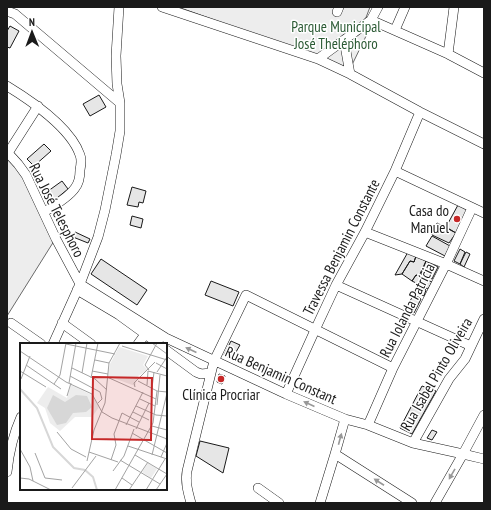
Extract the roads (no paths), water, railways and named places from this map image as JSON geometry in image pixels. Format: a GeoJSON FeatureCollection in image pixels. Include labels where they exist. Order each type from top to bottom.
{"type":"FeatureCollection","features":[{"type":"Feature","properties":{"kind":"street"},"geometry":{"type":"LineString","coordinates":[[53,343],[98,237],[116,155],[120,131],[120,103],[117,84],[116,56],[119,7]]}},
{"type":"Feature","properties":{"kind":"street"},"geometry":{"type":"LineString","coordinates":[[162,7],[318,59],[350,74],[420,112],[484,144]]}},
{"type":"Feature","properties":{"kind":"street"},"geometry":{"type":"LineString","coordinates":[[318,59],[371,20],[378,7]]}},
{"type":"Feature","properties":{"kind":"street"},"geometry":{"type":"LineString","coordinates":[[395,30],[405,7]]}},
{"type":"Feature","properties":{"kind":"street"},"geometry":{"type":"LineString","coordinates":[[448,54],[454,7]]}},
{"type":"Feature","properties":{"kind":"street"},"geometry":{"type":"LineString","coordinates":[[7,11],[15,14],[120,103]]}},
{"type":"Feature","properties":{"kind":"street"},"geometry":{"type":"LineString","coordinates":[[371,20],[448,54],[484,73]]}},
{"type":"Feature","properties":{"kind":"street"},"geometry":{"type":"LineString","coordinates":[[344,40],[350,74]]}},
{"type":"Feature","properties":{"kind":"street"},"geometry":{"type":"LineString","coordinates":[[7,86],[38,106],[57,123],[70,138],[78,150],[81,159],[80,174],[76,188],[55,206],[44,212]]}},
{"type":"Feature","properties":{"kind":"street"},"geometry":{"type":"LineString","coordinates":[[7,152],[38,106]]}},
{"type":"Feature","properties":{"kind":"street","name":"Travessa Benjamin Constante"},"geometry":{"type":"LineString","coordinates":[[286,394],[336,285],[365,232],[395,170],[420,112]]}},
{"type":"Feature","properties":{"kind":"street","name":"Rua José Telesphoro"},"geometry":{"type":"LineString","coordinates":[[7,152],[26,175],[68,262],[78,287]]}},
{"type":"Feature","properties":{"kind":"street"},"geometry":{"type":"LineString","coordinates":[[395,170],[484,213]]}},
{"type":"Feature","properties":{"kind":"street","name":"Rua Iolanda Patrícia"},"geometry":{"type":"LineString","coordinates":[[368,425],[393,368],[446,264],[472,208]]}},
{"type":"Feature","properties":{"kind":"street"},"geometry":{"type":"LineString","coordinates":[[365,232],[446,264],[484,281]]}},
{"type":"Feature","properties":{"kind":"street"},"geometry":{"type":"LineString","coordinates":[[336,285],[471,346]]}},
{"type":"Feature","properties":{"kind":"street","name":"Rua Benjamin Constant"},"geometry":{"type":"LineString","coordinates":[[78,287],[147,331],[166,338],[286,394],[345,419],[368,425],[413,443],[484,459]]}},
{"type":"Feature","properties":{"kind":"street"},"geometry":{"type":"LineString","coordinates":[[191,503],[186,479],[187,471],[214,361],[246,295],[393,368]]}},
{"type":"Feature","properties":{"kind":"street","name":"Rua Isabel Pinto Oliveira"},"geometry":{"type":"LineString","coordinates":[[413,443],[450,379],[464,359],[484,319]]}},
{"type":"Feature","properties":{"kind":"street"},"geometry":{"type":"LineString","coordinates":[[11,323],[40,343]]}},
{"type":"Feature","properties":{"kind":"street"},"geometry":{"type":"LineString","coordinates":[[62,323],[90,343]]}},
{"type":"Feature","properties":{"kind":"street"},"geometry":{"type":"LineString","coordinates":[[139,343],[147,331],[158,343]]}},
{"type":"Feature","properties":{"kind":"street"},"geometry":{"type":"LineString","coordinates":[[167,351],[196,372],[201,374],[211,373]]}},
{"type":"Feature","properties":{"kind":"street"},"geometry":{"type":"LineString","coordinates":[[435,503],[484,415]]}},
{"type":"Feature","properties":{"kind":"street"},"geometry":{"type":"LineString","coordinates":[[320,503],[345,419]]}},
{"type":"Feature","properties":{"kind":"street"},"geometry":{"type":"LineString","coordinates":[[7,472],[9,454],[20,420]]}},
{"type":"Feature","properties":{"kind":"street"},"geometry":{"type":"LineString","coordinates":[[335,454],[412,503]]}},
{"type":"Feature","properties":{"kind":"street"},"geometry":{"type":"LineString","coordinates":[[258,488],[279,503]]}},
{"type":"Feature","properties":{"kind":"place","name":"Casa do Manuel"},"geometry":{"type":"Point","coordinates":[457,219]}},
{"type":"Feature","properties":{"kind":"place","name":"Clínica Procriar"},"geometry":{"type":"Point","coordinates":[221,379]}},
{"type":"Feature","properties":{"kind":"park label","name":"Parque Municipal José Theléphoro"},"geometry":{"type":"Point","coordinates":[336,34]}}]}
